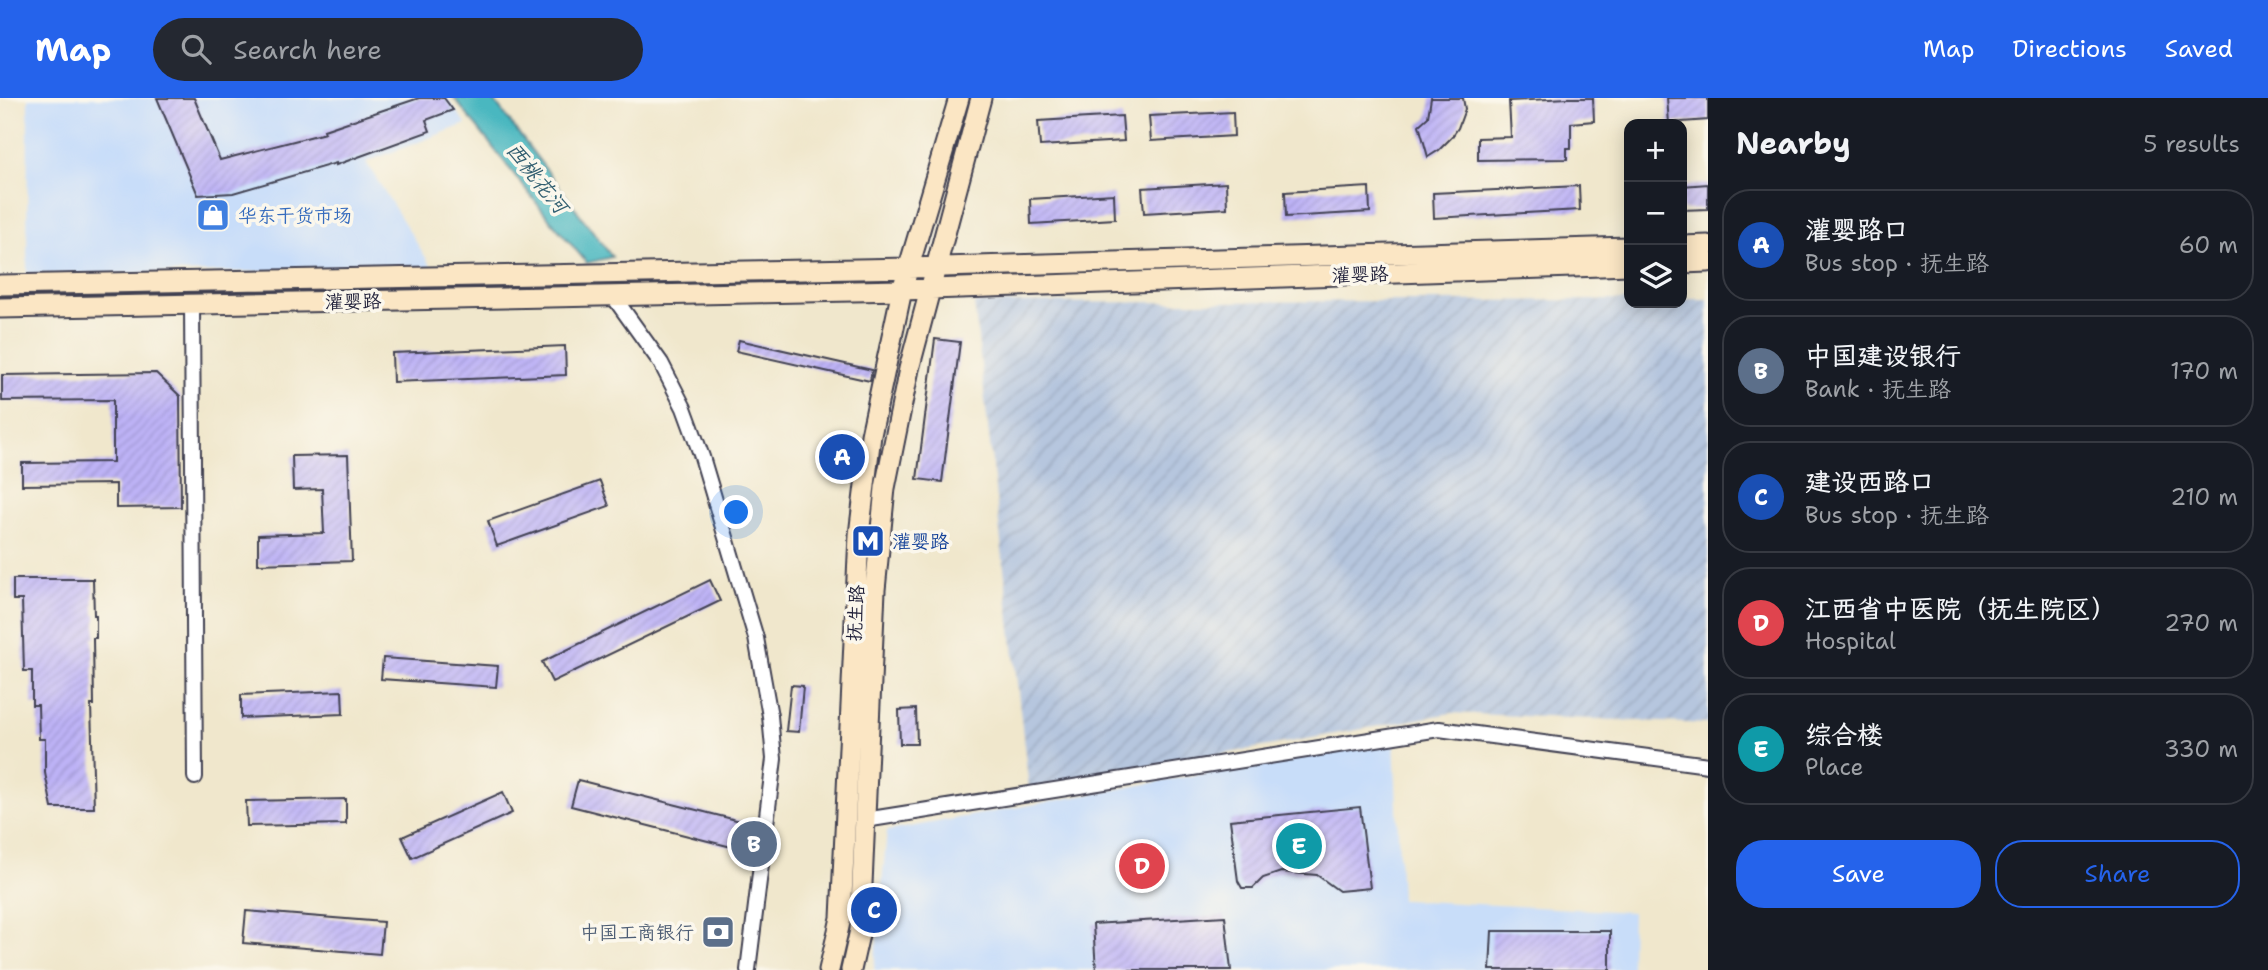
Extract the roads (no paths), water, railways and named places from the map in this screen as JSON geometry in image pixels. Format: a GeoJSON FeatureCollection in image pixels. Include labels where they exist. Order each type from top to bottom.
{"type":"FeatureCollection","features":[{"type":"Feature","properties":{"kind":"main road","name":"抚生路"},"geometry":{"type":"LineString","coordinates":[[829,970],[841,918],[859,535],[871,435],[902,290],[959,98]]}},
{"type":"Feature","properties":{"kind":"main road","name":"抚生路"},"geometry":{"type":"LineString","coordinates":[[851,970],[860,930],[876,590],[885,488],[909,369],[981,98]]}},
{"type":"Feature","properties":{"kind":"main road"},"geometry":{"type":"LineString","coordinates":[[1687,246],[1708,245]]}},
{"type":"Feature","properties":{"kind":"main road","name":"灌婴路"},"geometry":{"type":"LineString","coordinates":[[0,285],[909,268],[1624,247]]}},
{"type":"Feature","properties":{"kind":"main road"},"geometry":{"type":"LineString","coordinates":[[1687,263],[1708,262]]}},
{"type":"Feature","properties":{"kind":"main road","name":"灌婴路"},"geometry":{"type":"LineString","coordinates":[[0,308],[902,290],[1624,265]]}},
{"type":"Feature","properties":{"kind":"street"},"geometry":{"type":"LineString","coordinates":[[613,296],[661,363],[684,408],[702,457],[756,638],[771,716],[775,759],[748,970]]}},
{"type":"Feature","properties":{"kind":"street"},"geometry":{"type":"LineString","coordinates":[[192,304],[195,777]]}},
{"type":"Feature","properties":{"kind":"street"},"geometry":{"type":"LineString","coordinates":[[865,820],[1438,729],[1708,765]]}},
{"type":"Feature","properties":{"kind":"water","name":"西桃花河"},"geometry":{"type":"Polygon","coordinates":[[[454,98],[492,98],[612,257],[587,263],[454,98]]]}},
{"type":"Feature","properties":{"kind":"place","name":"华东干货市场"},"geometry":{"type":"Point","coordinates":[213,215]}},
{"type":"Feature","properties":{"kind":"place","name":"灌婴路口"},"geometry":{"type":"Point","coordinates":[842,457]}},
{"type":"Feature","properties":{"kind":"place","name":"灌婴路"},"geometry":{"type":"Point","coordinates":[868,541]}},
{"type":"Feature","properties":{"kind":"place","name":"中国建设银行"},"geometry":{"type":"Point","coordinates":[754,844]}},
{"type":"Feature","properties":{"kind":"place","name":"综合楼"},"geometry":{"type":"Point","coordinates":[1299,846]}},
{"type":"Feature","properties":{"kind":"place","name":"江西省中医院（抚生院区）"},"geometry":{"type":"Point","coordinates":[1142,866]}},
{"type":"Feature","properties":{"kind":"place","name":"建设西路口"},"geometry":{"type":"Point","coordinates":[874,910]}},
{"type":"Feature","properties":{"kind":"place","name":"中国工商银行"},"geometry":{"type":"Point","coordinates":[718,932]}}]}
